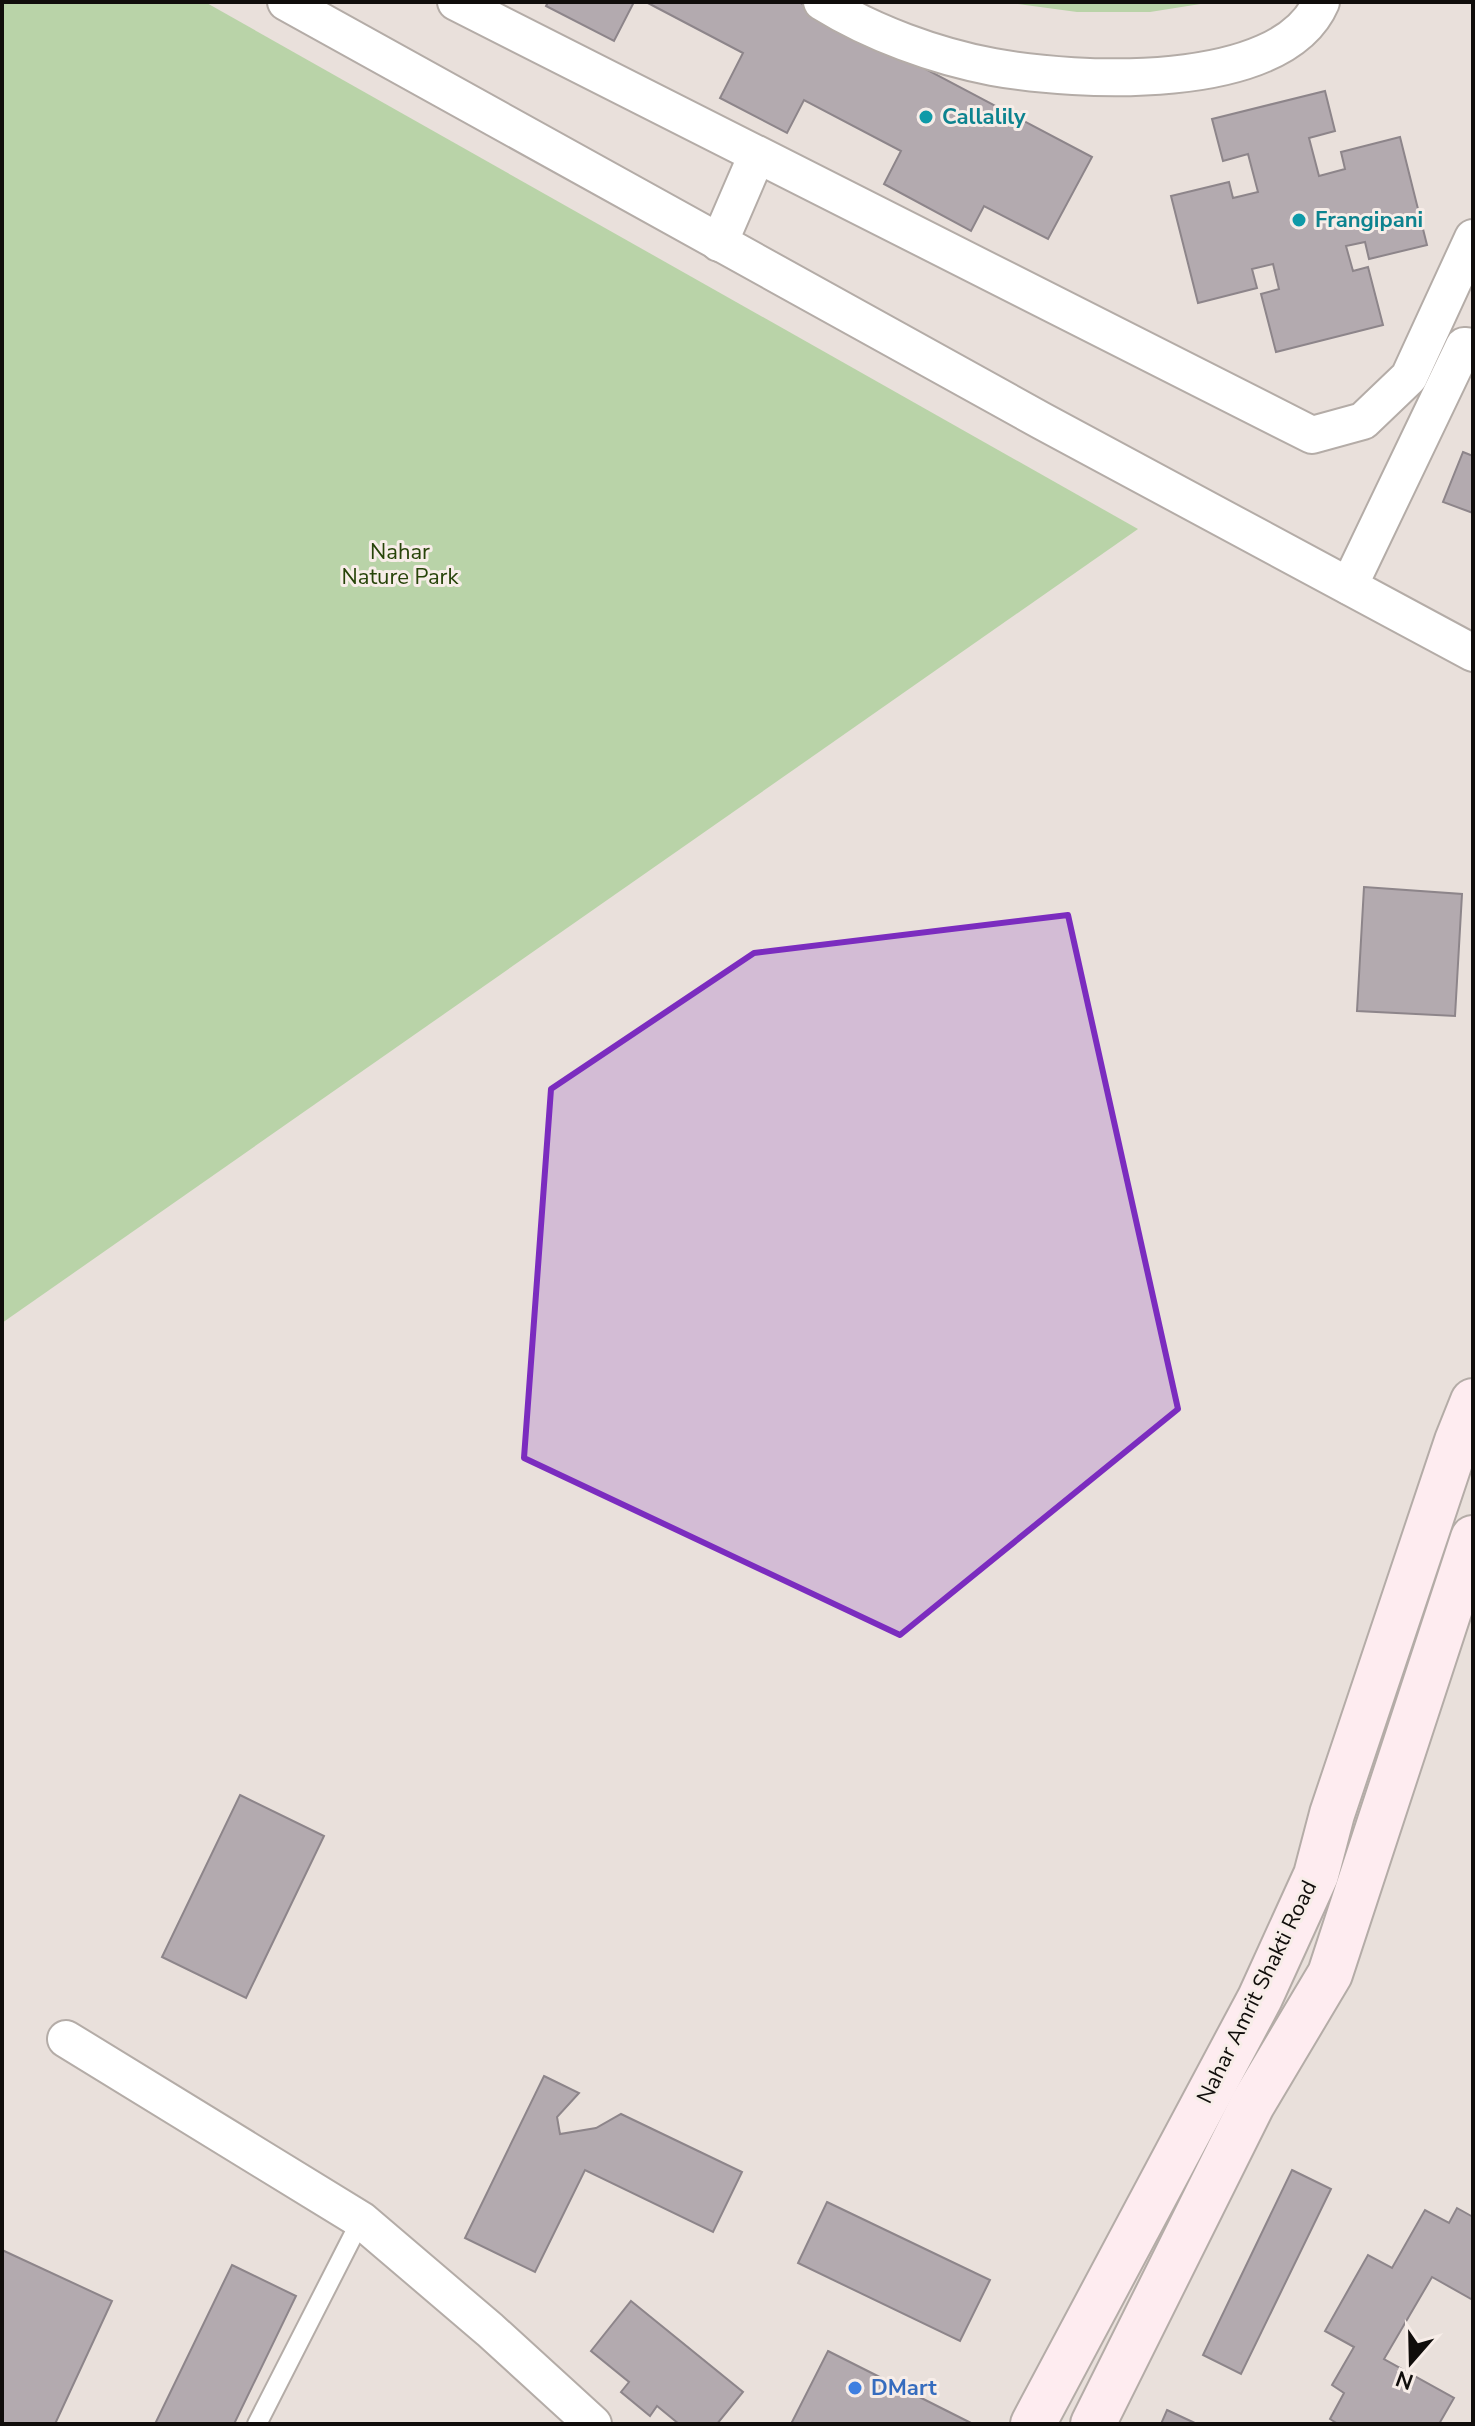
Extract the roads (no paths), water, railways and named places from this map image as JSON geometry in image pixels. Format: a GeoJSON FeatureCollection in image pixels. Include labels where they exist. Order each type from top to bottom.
{"type":"FeatureCollection","features":[{"type":"Feature","properties":{"kind":"street"},"geometry":{"type":"LineString","coordinates":[[286,2],[719,243],[1473,653]]}},
{"type":"Feature","properties":{"kind":"street"},"geometry":{"type":"LineString","coordinates":[[456,2],[1312,435],[1363,421],[1409,377],[1473,238]]}},
{"type":"Feature","properties":{"kind":"street"},"geometry":{"type":"LineString","coordinates":[[822,2],[912,44],[991,66],[1072,77],[1155,76],[1240,64],[1291,39],[1317,11],[1321,2]]}},
{"type":"Feature","properties":{"kind":"street"},"geometry":{"type":"LineString","coordinates":[[719,243],[757,155]]}},
{"type":"Feature","properties":{"kind":"street"},"geometry":{"type":"LineString","coordinates":[[1349,586],[1470,339]]}},
{"type":"Feature","properties":{"kind":"street","name":"Nahar Amrit Shakti Road"},"geometry":{"type":"LineString","coordinates":[[1033,2424],[1260,1998],[1316,1875],[1332,1814],[1473,1401]]}},
{"type":"Feature","properties":{"kind":"street","name":"Nahar Amrit Shakti Road"},"geometry":{"type":"LineString","coordinates":[[1096,2416],[1252,2105],[1330,1974],[1473,1538]]}},
{"type":"Feature","properties":{"kind":"street"},"geometry":{"type":"LineString","coordinates":[[1316,1875],[1357,1892]]}},
{"type":"Feature","properties":{"kind":"street"},"geometry":{"type":"LineString","coordinates":[[66,2039],[361,2220],[490,2330],[593,2424]]}},
{"type":"Feature","properties":{"kind":"street"},"geometry":{"type":"LineString","coordinates":[[1052,2385],[1096,2416]]}},
{"type":"Feature","properties":{"kind":"lane"},"geometry":{"type":"LineString","coordinates":[[257,2424],[361,2220]]}},
{"type":"Feature","properties":{"kind":"place","name":"Callalily"},"geometry":{"type":"Point","coordinates":[926,117]}},
{"type":"Feature","properties":{"kind":"place","name":"Frangipani"},"geometry":{"type":"Point","coordinates":[1299,220]}},
{"type":"Feature","properties":{"kind":"place","name":"DMart"},"geometry":{"type":"Point","coordinates":[855,2388]}},
{"type":"Feature","properties":{"kind":"park label","name":"Nahar Nature Park"},"geometry":{"type":"Point","coordinates":[400,564]}}]}
